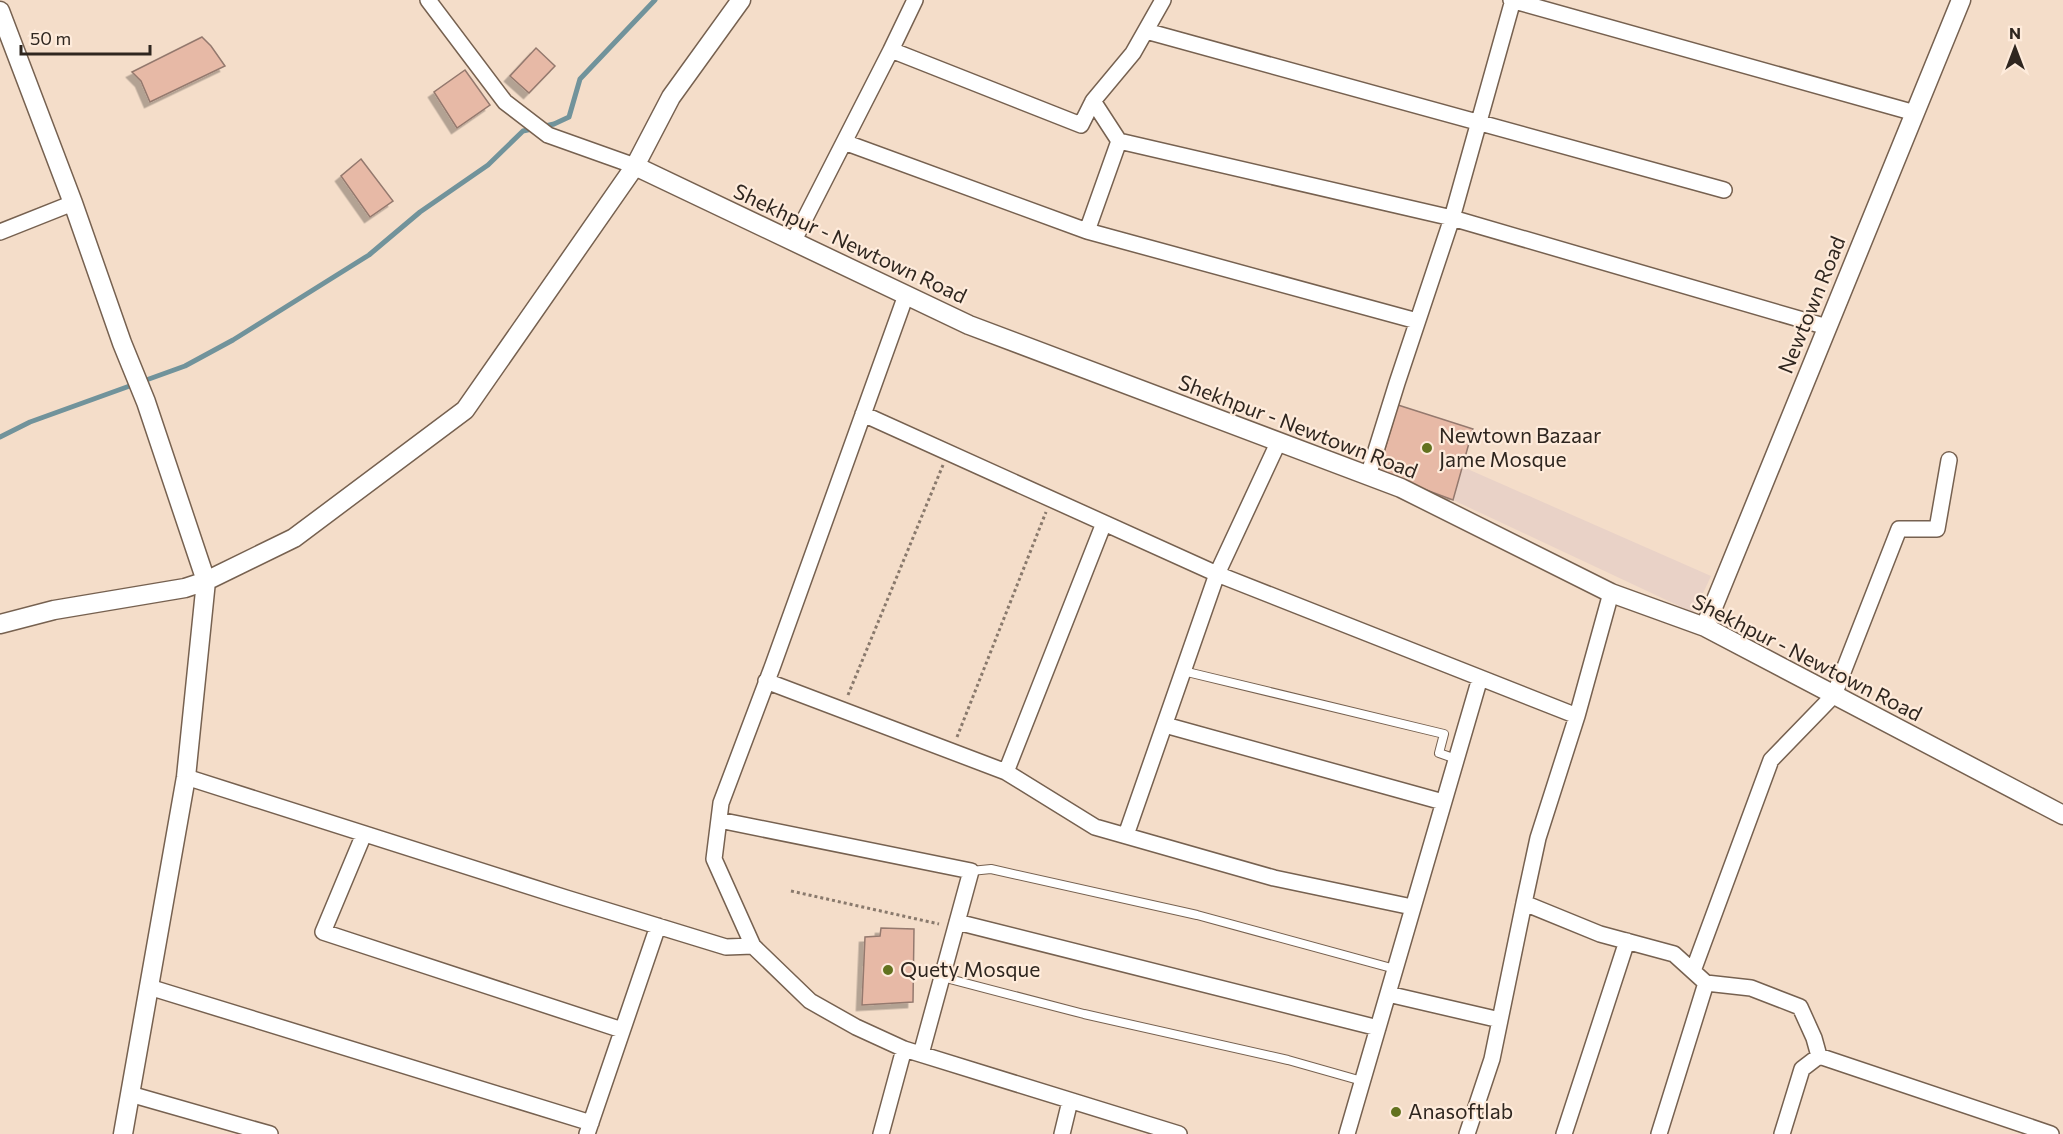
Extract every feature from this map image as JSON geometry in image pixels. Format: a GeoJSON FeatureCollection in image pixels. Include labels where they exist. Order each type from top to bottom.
{"type":"FeatureCollection","features":[{"type":"Feature","properties":{"kind":"street"},"geometry":{"type":"LineString","coordinates":[[428,0],[505,102],[548,135],[635,166]]}},
{"type":"Feature","properties":{"kind":"street"},"geometry":{"type":"LineString","coordinates":[[0,624],[54,610],[185,588],[206,581],[294,538],[465,410],[635,166],[670,97],[741,0]]}},
{"type":"Feature","properties":{"kind":"street"},"geometry":{"type":"LineString","coordinates":[[793,242],[915,0]]}},
{"type":"Feature","properties":{"kind":"street"},"geometry":{"type":"LineString","coordinates":[[891,50],[1081,125],[1093,101],[1133,53],[1163,0]]}},
{"type":"Feature","properties":{"kind":"street"},"geometry":{"type":"LineString","coordinates":[[1368,476],[1452,218],[1512,0],[1915,113]]}},
{"type":"Feature","properties":{"kind":"street","name":"Newtown Road"},"geometry":{"type":"LineString","coordinates":[[1705,627],[1961,0]]}},
{"type":"Feature","properties":{"kind":"street"},"geometry":{"type":"LineString","coordinates":[[0,11],[73,203],[122,343],[146,402],[206,581],[186,777],[123,1134]]}},
{"type":"Feature","properties":{"kind":"street"},"geometry":{"type":"LineString","coordinates":[[1146,31],[1724,190]]}},
{"type":"Feature","properties":{"kind":"street"},"geometry":{"type":"LineString","coordinates":[[1093,101],[1119,141],[1452,218],[1827,327]]}},
{"type":"Feature","properties":{"kind":"street"},"geometry":{"type":"LineString","coordinates":[[1087,231],[1119,141]]}},
{"type":"Feature","properties":{"kind":"street"},"geometry":{"type":"LineString","coordinates":[[844,142],[1087,231],[1417,321]]}},
{"type":"Feature","properties":{"kind":"street","name":"Shekhpur - Newtown Road"},"geometry":{"type":"LineString","coordinates":[[635,166],[969,325],[1401,488],[1611,592],[1705,627],[2063,815]]}},
{"type":"Feature","properties":{"kind":"street"},"geometry":{"type":"LineString","coordinates":[[0,231],[73,203]]}},
{"type":"Feature","properties":{"kind":"street"},"geometry":{"type":"LineString","coordinates":[[906,296],[721,803],[714,860],[753,946],[810,1001],[856,1027],[904,1049],[1179,1134]]}},
{"type":"Feature","properties":{"kind":"street"},"geometry":{"type":"LineString","coordinates":[[863,414],[1217,574],[1577,716]]}},
{"type":"Feature","properties":{"kind":"street"},"geometry":{"type":"LineString","coordinates":[[1126,835],[1217,574],[1278,443]]}},
{"type":"Feature","properties":{"kind":"street"},"geometry":{"type":"LineString","coordinates":[[1693,971],[1771,760],[1834,695],[1899,529],[1936,529],[1949,460]]}},
{"type":"Feature","properties":{"kind":"street"},"geometry":{"type":"LineString","coordinates":[[1006,772],[1104,523]]}},
{"type":"Feature","properties":{"kind":"street"},"geometry":{"type":"LineString","coordinates":[[1467,1134],[1492,1059],[1538,838],[1577,716],[1611,592]]}},
{"type":"Feature","properties":{"kind":"street"},"geometry":{"type":"LineString","coordinates":[[1347,1134],[1480,678]]}},
{"type":"Feature","properties":{"kind":"street"},"geometry":{"type":"LineString","coordinates":[[766,681],[1006,772],[1095,827],[1274,878],[1412,907]]}},
{"type":"Feature","properties":{"kind":"street"},"geometry":{"type":"LineString","coordinates":[[1165,724],[1443,802]]}},
{"type":"Feature","properties":{"kind":"street"},"geometry":{"type":"LineString","coordinates":[[186,777],[726,947],[753,946]]}},
{"type":"Feature","properties":{"kind":"street"},"geometry":{"type":"LineString","coordinates":[[719,820],[971,871],[921,1054]]}},
{"type":"Feature","properties":{"kind":"street"},"geometry":{"type":"LineString","coordinates":[[364,834],[323,932],[622,1030]]}},
{"type":"Feature","properties":{"kind":"street"},"geometry":{"type":"LineString","coordinates":[[1524,903],[1599,934],[1674,954],[1706,982],[1752,988],[1800,1007],[1814,1038],[1819,1056]]}},
{"type":"Feature","properties":{"kind":"street"},"geometry":{"type":"LineString","coordinates":[[956,925],[1378,1028]]}},
{"type":"Feature","properties":{"kind":"street"},"geometry":{"type":"LineString","coordinates":[[149,987],[589,1128],[657,926]]}},
{"type":"Feature","properties":{"kind":"street"},"geometry":{"type":"LineString","coordinates":[[1564,1134],[1627,941]]}},
{"type":"Feature","properties":{"kind":"street"},"geometry":{"type":"LineString","coordinates":[[1661,1133],[1706,982]]}},
{"type":"Feature","properties":{"kind":"street"},"geometry":{"type":"LineString","coordinates":[[1388,994],[1500,1020]]}},
{"type":"Feature","properties":{"kind":"street"},"geometry":{"type":"LineString","coordinates":[[881,1134],[904,1049]]}},
{"type":"Feature","properties":{"kind":"street"},"geometry":{"type":"LineString","coordinates":[[1782,1134],[1803,1069],[1819,1056]]}},
{"type":"Feature","properties":{"kind":"street"},"geometry":{"type":"LineString","coordinates":[[1819,1056],[2051,1134]]}},
{"type":"Feature","properties":{"kind":"street"},"geometry":{"type":"LineString","coordinates":[[130,1094],[270,1134]]}},
{"type":"Feature","properties":{"kind":"street"},"geometry":{"type":"LineString","coordinates":[[1062,1134],[1070,1101]]}},
{"type":"Feature","properties":{"kind":"lane"},"geometry":{"type":"LineString","coordinates":[[1183,671],[1444,734],[1439,753],[1456,759]]}},
{"type":"Feature","properties":{"kind":"lane"},"geometry":{"type":"LineString","coordinates":[[971,871],[991,869],[1197,915],[1395,969]]}},
{"type":"Feature","properties":{"kind":"lane"},"geometry":{"type":"LineString","coordinates":[[942,976],[1084,1014],[1287,1060],[1362,1081]]}},
{"type":"Feature","properties":{"kind":"path"},"geometry":{"type":"LineString","coordinates":[[841,710],[948,452]]}},
{"type":"Feature","properties":{"kind":"path"},"geometry":{"type":"LineString","coordinates":[[951,752],[1051,499]]}},
{"type":"Feature","properties":{"kind":"path"},"geometry":{"type":"LineString","coordinates":[[791,891],[956,925]]}},
{"type":"Feature","properties":{"kind":"shaded area"},"geometry":{"type":"Polygon","coordinates":[[[1463,467],[1711,576],[1694,613],[1453,500],[1463,467]]]}},
{"type":"Feature","properties":{"kind":"building"},"geometry":{"type":"Polygon","coordinates":[[[202,37],[225,66],[150,102],[141,81],[132,72],[202,37]]]}},
{"type":"Feature","properties":{"kind":"building"},"geometry":{"type":"Polygon","coordinates":[[[536,48],[555,66],[529,93],[510,76],[536,48]]]}},
{"type":"Feature","properties":{"kind":"building"},"geometry":{"type":"Polygon","coordinates":[[[465,70],[490,105],[457,128],[434,92],[465,70]]]}},
{"type":"Feature","properties":{"kind":"building"},"geometry":{"type":"Polygon","coordinates":[[[361,159],[393,201],[370,217],[341,176],[361,159]]]}},
{"type":"Feature","properties":{"kind":"building","name":"Newtown Bazaar Jame Mosque"},"geometry":{"type":"Polygon","coordinates":[[[1398,405],[1473,429],[1453,500],[1378,472],[1398,405]]]}},
{"type":"Feature","properties":{"kind":"building","name":"Quety Mosque"},"geometry":{"type":"Polygon","coordinates":[[[881,928],[914,929],[913,1002],[862,1005],[865,937],[880,936],[881,928]]]}},
{"type":"Feature","properties":{"kind":"waterway"},"geometry":{"type":"LineString","coordinates":[[0,437],[30,422],[185,366],[233,340],[369,255],[420,212],[488,165],[523,131],[554,124],[569,117],[580,79],[655,0]]}},
{"type":"Feature","properties":{"kind":"place","name":"Newtown Bazaar Jame Mosque"},"geometry":{"type":"Point","coordinates":[1427,448]}},
{"type":"Feature","properties":{"kind":"place","name":"Quety Mosque"},"geometry":{"type":"Point","coordinates":[888,970]}},
{"type":"Feature","properties":{"kind":"place","name":"Anasoftlab"},"geometry":{"type":"Point","coordinates":[1396,1112]}}]}
